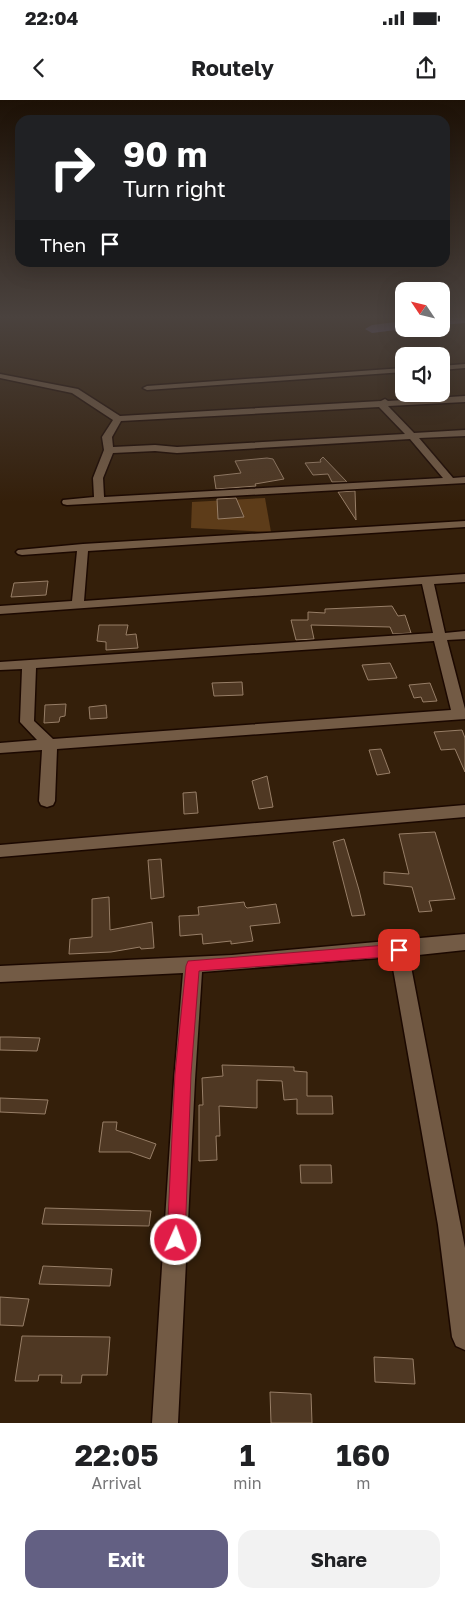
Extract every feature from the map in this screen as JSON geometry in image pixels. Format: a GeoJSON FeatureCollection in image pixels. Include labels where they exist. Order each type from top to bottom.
{"type":"FeatureCollection","features":[{"type":"Feature","properties":{"kind":"street"},"geometry":{"type":"LineString","coordinates":[[14,379],[75,391],[118,419],[385,402],[465,399]]}},
{"type":"Feature","properties":{"kind":"street"},"geometry":{"type":"LineString","coordinates":[[147,388],[279,379]]}},
{"type":"Feature","properties":{"kind":"street"},"geometry":{"type":"LineString","coordinates":[[385,402],[383,406],[413,436],[451,482]]}},
{"type":"Feature","properties":{"kind":"street"},"geometry":{"type":"LineString","coordinates":[[99,500],[98,478],[109,450],[107,437],[118,419]]}},
{"type":"Feature","properties":{"kind":"street"},"geometry":{"type":"LineString","coordinates":[[109,450],[155,448],[177,450],[465,433]]}},
{"type":"Feature","properties":{"kind":"street"},"geometry":{"type":"LineString","coordinates":[[67,502],[465,480]]}},
{"type":"Feature","properties":{"kind":"street"},"geometry":{"type":"LineString","coordinates":[[22,552],[465,524]]}},
{"type":"Feature","properties":{"kind":"street"},"geometry":{"type":"LineString","coordinates":[[78,604],[84,547]]}},
{"type":"Feature","properties":{"kind":"street"},"geometry":{"type":"LineString","coordinates":[[0,610],[465,578]]}},
{"type":"Feature","properties":{"kind":"street"},"geometry":{"type":"LineString","coordinates":[[0,748],[462,715],[447,674],[441,637],[427,581]]}},
{"type":"Feature","properties":{"kind":"street"},"geometry":{"type":"LineString","coordinates":[[0,666],[465,635]]}},
{"type":"Feature","properties":{"kind":"street"},"geometry":{"type":"LineString","coordinates":[[29,664],[27,722],[50,744]]}},
{"type":"Feature","properties":{"kind":"street"},"geometry":{"type":"LineString","coordinates":[[46,801],[50,744]]}},
{"type":"Feature","properties":{"kind":"street"},"geometry":{"type":"LineString","coordinates":[[0,851],[465,811]]}},
{"type":"Feature","properties":{"kind":"street"},"geometry":{"type":"LineString","coordinates":[[0,974],[193,966],[399,950],[465,942]]}},
{"type":"Feature","properties":{"kind":"street"},"geometry":{"type":"LineString","coordinates":[[399,950],[450,1225],[465,1336]]}},
{"type":"Feature","properties":{"kind":"street"},"geometry":{"type":"LineString","coordinates":[[165,1423],[174,1295],[183,1074],[193,966]]}},
{"type":"Feature","properties":{"kind":"shaded area"},"geometry":{"type":"Polygon","coordinates":[[[265,498],[271,532],[191,528],[192,502],[265,498]]]}},
{"type":"Feature","properties":{"kind":"building"},"geometry":{"type":"Polygon","coordinates":[[[323,457],[347,482],[332,482],[328,474],[313,475],[305,463],[321,462],[320,460],[323,457]]]}},
{"type":"Feature","properties":{"kind":"building"},"geometry":{"type":"Polygon","coordinates":[[[273,459],[284,479],[255,484],[256,486],[216,489],[214,476],[241,473],[235,461],[273,459]]]}},
{"type":"Feature","properties":{"kind":"building"},"geometry":{"type":"Polygon","coordinates":[[[355,491],[356,520],[338,492],[355,491]]]}},
{"type":"Feature","properties":{"kind":"building"},"geometry":{"type":"Polygon","coordinates":[[[236,498],[244,517],[218,519],[217,499],[236,498]]]}},
{"type":"Feature","properties":{"kind":"building"},"geometry":{"type":"Polygon","coordinates":[[[48,581],[46,595],[11,597],[14,583],[48,581]]]}},
{"type":"Feature","properties":{"kind":"building"},"geometry":{"type":"Polygon","coordinates":[[[392,606],[398,616],[405,615],[411,633],[393,634],[390,627],[311,625],[314,639],[296,640],[291,620],[308,620],[308,612],[325,613],[325,609],[392,606]]]}},
{"type":"Feature","properties":{"kind":"building"},"geometry":{"type":"Polygon","coordinates":[[[99,625],[128,625],[126,635],[136,634],[138,648],[106,650],[106,642],[97,641],[99,625]]]}},
{"type":"Feature","properties":{"kind":"building"},"geometry":{"type":"Polygon","coordinates":[[[390,663],[397,678],[368,680],[362,665],[390,663]]]}},
{"type":"Feature","properties":{"kind":"building"},"geometry":{"type":"Polygon","coordinates":[[[242,682],[243,695],[214,696],[212,683],[242,682]]]}},
{"type":"Feature","properties":{"kind":"building"},"geometry":{"type":"Polygon","coordinates":[[[430,683],[437,701],[423,702],[421,697],[414,698],[409,685],[430,683]]]}},
{"type":"Feature","properties":{"kind":"building"},"geometry":{"type":"Polygon","coordinates":[[[66,704],[65,716],[60,717],[59,722],[44,723],[45,705],[66,704]]]}},
{"type":"Feature","properties":{"kind":"building"},"geometry":{"type":"Polygon","coordinates":[[[106,705],[107,718],[90,719],[89,707],[106,705]]]}},
{"type":"Feature","properties":{"kind":"building"},"geometry":{"type":"Polygon","coordinates":[[[462,730],[465,738],[465,772],[455,749],[441,750],[434,732],[462,730]]]}},
{"type":"Feature","properties":{"kind":"building"},"geometry":{"type":"Polygon","coordinates":[[[381,749],[390,773],[377,775],[369,750],[381,749]]]}},
{"type":"Feature","properties":{"kind":"building"},"geometry":{"type":"Polygon","coordinates":[[[267,776],[273,807],[259,809],[252,781],[267,776]]]}},
{"type":"Feature","properties":{"kind":"building"},"geometry":{"type":"Polygon","coordinates":[[[196,792],[198,813],[184,814],[183,793],[196,792]]]}},
{"type":"Feature","properties":{"kind":"building"},"geometry":{"type":"Polygon","coordinates":[[[435,832],[455,899],[429,901],[432,911],[419,912],[412,887],[384,884],[384,872],[409,874],[399,834],[435,832]]]}},
{"type":"Feature","properties":{"kind":"building"},"geometry":{"type":"Polygon","coordinates":[[[344,839],[365,915],[352,916],[333,842],[344,839]]]}},
{"type":"Feature","properties":{"kind":"building"},"geometry":{"type":"Polygon","coordinates":[[[161,859],[164,897],[151,899],[148,860],[161,859]]]}},
{"type":"Feature","properties":{"kind":"building"},"geometry":{"type":"Polygon","coordinates":[[[109,897],[110,930],[152,922],[154,948],[141,949],[140,947],[111,952],[69,954],[70,939],[92,937],[92,899],[109,897]]]}},
{"type":"Feature","properties":{"kind":"building"},"geometry":{"type":"Polygon","coordinates":[[[244,902],[247,908],[276,904],[280,923],[250,926],[253,941],[231,944],[231,941],[203,944],[202,934],[180,936],[179,916],[199,915],[198,907],[244,902]]]}},
{"type":"Feature","properties":{"kind":"building"},"geometry":{"type":"Polygon","coordinates":[[[0,1037],[40,1038],[37,1051],[0,1050],[0,1037]]]}},
{"type":"Feature","properties":{"kind":"building"},"geometry":{"type":"Polygon","coordinates":[[[222,1065],[294,1067],[294,1071],[307,1072],[307,1096],[332,1096],[333,1114],[297,1114],[297,1099],[284,1100],[282,1081],[257,1080],[257,1108],[219,1106],[220,1136],[216,1136],[217,1160],[199,1161],[199,1105],[203,1105],[202,1078],[223,1076],[222,1065]]]}},
{"type":"Feature","properties":{"kind":"building"},"geometry":{"type":"Polygon","coordinates":[[[0,1098],[48,1100],[45,1114],[0,1112],[0,1098]]]}},
{"type":"Feature","properties":{"kind":"building"},"geometry":{"type":"Polygon","coordinates":[[[103,1122],[117,1122],[116,1130],[156,1144],[150,1159],[130,1152],[99,1152],[103,1122]]]}},
{"type":"Feature","properties":{"kind":"building"},"geometry":{"type":"Polygon","coordinates":[[[300,1165],[331,1165],[332,1183],[301,1183],[300,1165]]]}},
{"type":"Feature","properties":{"kind":"building"},"geometry":{"type":"Polygon","coordinates":[[[45,1208],[151,1211],[149,1226],[42,1224],[45,1208]]]}},
{"type":"Feature","properties":{"kind":"building"},"geometry":{"type":"Polygon","coordinates":[[[43,1266],[112,1269],[110,1286],[39,1284],[43,1266]]]}},
{"type":"Feature","properties":{"kind":"building"},"geometry":{"type":"Polygon","coordinates":[[[0,1297],[29,1299],[23,1326],[0,1325],[0,1297]]]}},
{"type":"Feature","properties":{"kind":"building"},"geometry":{"type":"Polygon","coordinates":[[[22,1336],[110,1337],[107,1375],[82,1375],[81,1383],[61,1383],[62,1375],[39,1375],[38,1381],[15,1381],[22,1336]]]}},
{"type":"Feature","properties":{"kind":"building"},"geometry":{"type":"Polygon","coordinates":[[[374,1357],[413,1359],[415,1384],[375,1382],[374,1357]]]}},
{"type":"Feature","properties":{"kind":"building"},"geometry":{"type":"Polygon","coordinates":[[[270,1392],[311,1394],[312,1423],[271,1423],[270,1392]]]}},
{"type":"Feature","properties":{"kind":"route"},"geometry":{"type":"LineString","coordinates":[[176,1240],[183,1074],[193,966],[399,950]]}}]}
